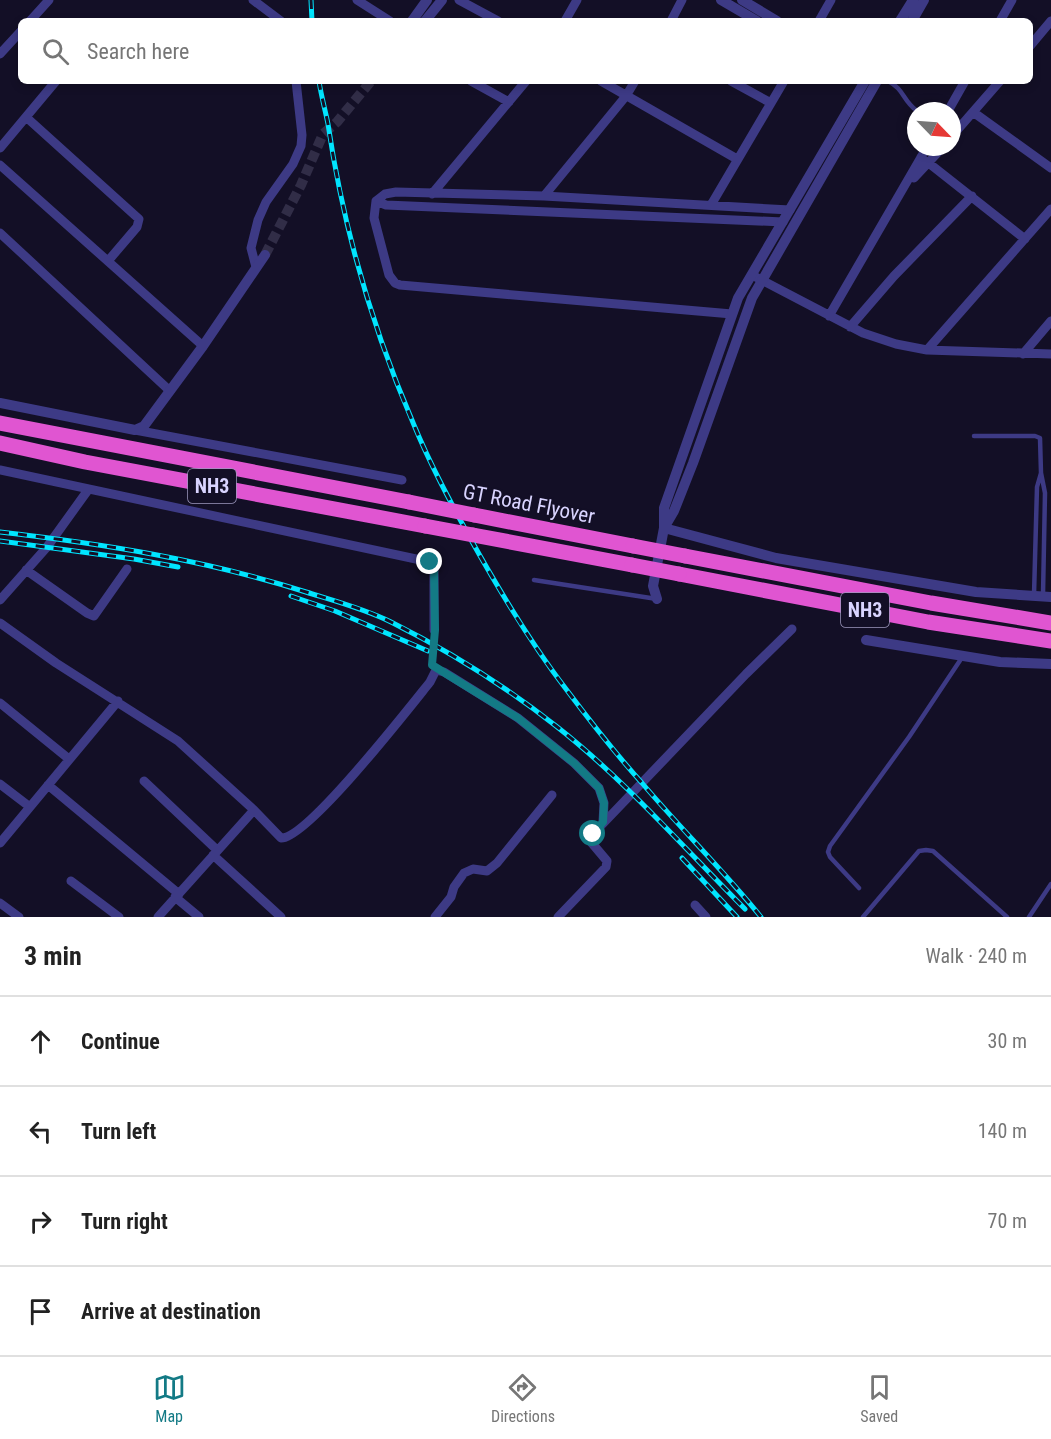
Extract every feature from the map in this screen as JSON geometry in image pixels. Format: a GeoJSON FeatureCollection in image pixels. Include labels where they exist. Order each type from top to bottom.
{"type":"FeatureCollection","features":[{"type":"Feature","properties":{"kind":"highway","name":"GT Road Flyover"},"geometry":{"type":"LineString","coordinates":[[0,423],[685,556],[1051,622]]}},
{"type":"Feature","properties":{"kind":"highway","name":"GT Road Flyover"},"geometry":{"type":"LineString","coordinates":[[0,443],[97,464],[928,622],[1051,641]]}},
{"type":"Feature","properties":{"kind":"street"},"geometry":{"type":"LineString","coordinates":[[33,18],[49,0]]}},
{"type":"Feature","properties":{"kind":"street"},"geometry":{"type":"LineString","coordinates":[[253,0],[276,18]]}},
{"type":"Feature","properties":{"kind":"street"},"geometry":{"type":"LineString","coordinates":[[357,0],[385,18]]}},
{"type":"Feature","properties":{"kind":"street"},"geometry":{"type":"LineString","coordinates":[[427,18],[442,0]]}},
{"type":"Feature","properties":{"kind":"street"},"geometry":{"type":"LineString","coordinates":[[459,0],[492,18]]}},
{"type":"Feature","properties":{"kind":"street"},"geometry":{"type":"LineString","coordinates":[[567,18],[577,0]]}},
{"type":"Feature","properties":{"kind":"street"},"geometry":{"type":"LineString","coordinates":[[673,18],[682,0]]}},
{"type":"Feature","properties":{"kind":"street"},"geometry":{"type":"LineString","coordinates":[[721,0],[752,18]]}},
{"type":"Feature","properties":{"kind":"street"},"geometry":{"type":"LineString","coordinates":[[742,0],[772,18]]}},
{"type":"Feature","properties":{"kind":"street"},"geometry":{"type":"LineString","coordinates":[[821,18],[831,0]]}},
{"type":"Feature","properties":{"kind":"street"},"geometry":{"type":"LineString","coordinates":[[902,18],[913,0]]}},
{"type":"Feature","properties":{"kind":"street"},"geometry":{"type":"LineString","coordinates":[[914,18],[924,0]]}},
{"type":"Feature","properties":{"kind":"street"},"geometry":{"type":"LineString","coordinates":[[1002,18],[1012,0]]}},
{"type":"Feature","properties":{"kind":"street"},"geometry":{"type":"LineString","coordinates":[[414,18],[424,1]]}},
{"type":"Feature","properties":{"kind":"street"},"geometry":{"type":"LineString","coordinates":[[1033,42],[1051,21]]}},
{"type":"Feature","properties":{"kind":"street"},"geometry":{"type":"LineString","coordinates":[[0,54],[18,34]]}},
{"type":"Feature","properties":{"kind":"street"},"geometry":{"type":"LineString","coordinates":[[0,148],[54,84]]}},
{"type":"Feature","properties":{"kind":"street"},"geometry":{"type":"LineString","coordinates":[[256,267],[251,248],[258,220],[266,202],[293,164],[301,147],[302,135],[296,84]]}},
{"type":"Feature","properties":{"kind":"street"},"geometry":{"type":"LineString","coordinates":[[476,84],[508,102]]}},
{"type":"Feature","properties":{"kind":"street"},"geometry":{"type":"LineString","coordinates":[[432,194],[523,84]]}},
{"type":"Feature","properties":{"kind":"street"},"geometry":{"type":"LineString","coordinates":[[606,84],[737,159]]}},
{"type":"Feature","properties":{"kind":"street"},"geometry":{"type":"LineString","coordinates":[[544,196],[626,96],[633,84]]}},
{"type":"Feature","properties":{"kind":"street"},"geometry":{"type":"LineString","coordinates":[[736,84],[771,103]]}},
{"type":"Feature","properties":{"kind":"street"},"geometry":{"type":"LineString","coordinates":[[711,205],[782,84]]}},
{"type":"Feature","properties":{"kind":"street"},"geometry":{"type":"LineString","coordinates":[[664,528],[674,511],[752,298],[757,278],[783,222],[867,84]]}},
{"type":"Feature","properties":{"kind":"street"},"geometry":{"type":"LineString","coordinates":[[657,599],[653,586],[664,528],[664,508],[738,298],[757,278],[867,84]]}},
{"type":"Feature","properties":{"kind":"street"},"geometry":{"type":"LineString","coordinates":[[953,102],[963,84]]}},
{"type":"Feature","properties":{"kind":"street"},"geometry":{"type":"LineString","coordinates":[[961,126],[997,84]]}},
{"type":"Feature","properties":{"kind":"street"},"geometry":{"type":"LineString","coordinates":[[973,112],[1051,168]]}},
{"type":"Feature","properties":{"kind":"street"},"geometry":{"type":"LineString","coordinates":[[26,117],[139,219],[137,227],[108,261]]}},
{"type":"Feature","properties":{"kind":"street"},"geometry":{"type":"LineString","coordinates":[[925,160],[926,156]]}},
{"type":"Feature","properties":{"kind":"street"},"geometry":{"type":"LineString","coordinates":[[829,316],[906,186],[931,156]]}},
{"type":"Feature","properties":{"kind":"street"},"geometry":{"type":"LineString","coordinates":[[925,160],[1025,239]]}},
{"type":"Feature","properties":{"kind":"street"},"geometry":{"type":"LineString","coordinates":[[0,165],[203,346]]}},
{"type":"Feature","properties":{"kind":"street"},"geometry":{"type":"LineString","coordinates":[[732,314],[400,285],[395,283],[389,275],[374,218],[376,201],[385,194],[396,192],[544,196],[790,210]]}},
{"type":"Feature","properties":{"kind":"street"},"geometry":{"type":"LineString","coordinates":[[850,327],[894,276],[972,196]]}},
{"type":"Feature","properties":{"kind":"street"},"geometry":{"type":"LineString","coordinates":[[376,201],[386,205],[783,222]]}},
{"type":"Feature","properties":{"kind":"street"},"geometry":{"type":"LineString","coordinates":[[927,350],[1051,209]]}},
{"type":"Feature","properties":{"kind":"street"},"geometry":{"type":"LineString","coordinates":[[0,233],[170,391]]}},
{"type":"Feature","properties":{"kind":"street"},"geometry":{"type":"LineString","coordinates":[[135,430],[144,426],[149,420],[265,255]]}},
{"type":"Feature","properties":{"kind":"street"},"geometry":{"type":"LineString","coordinates":[[757,278],[862,333],[896,344],[927,350],[1051,354]]}},
{"type":"Feature","properties":{"kind":"street"},"geometry":{"type":"LineString","coordinates":[[1023,354],[1051,321]]}},
{"type":"Feature","properties":{"kind":"street"},"geometry":{"type":"LineString","coordinates":[[0,403],[402,480]]}},
{"type":"Feature","properties":{"kind":"street"},"geometry":{"type":"LineString","coordinates":[[0,470],[430,562],[434,567],[435,630]]}},
{"type":"Feature","properties":{"kind":"street"},"geometry":{"type":"LineString","coordinates":[[0,600],[64,526],[88,490]]}},
{"type":"Feature","properties":{"kind":"street"},"geometry":{"type":"LineString","coordinates":[[664,528],[776,558],[976,592],[1043,596]]}},
{"type":"Feature","properties":{"kind":"street"},"geometry":{"type":"LineString","coordinates":[[26,570],[94,616],[127,569]]}},
{"type":"Feature","properties":{"kind":"street"},"geometry":{"type":"LineString","coordinates":[[0,623],[57,663],[178,741],[254,810],[280,837],[289,838],[348,782],[430,682],[436,670],[444,672],[518,718],[574,763],[599,788],[604,803],[603,822]]}},
{"type":"Feature","properties":{"kind":"street"},"geometry":{"type":"LineString","coordinates":[[558,917],[606,867],[607,861],[591,842],[593,834],[792,629]]}},
{"type":"Feature","properties":{"kind":"street"},"geometry":{"type":"LineString","coordinates":[[866,640],[1000,662],[1051,664]]}},
{"type":"Feature","properties":{"kind":"street"},"geometry":{"type":"LineString","coordinates":[[1,840],[118,701]]}},
{"type":"Feature","properties":{"kind":"street"},"geometry":{"type":"LineString","coordinates":[[0,703],[69,759]]}},
{"type":"Feature","properties":{"kind":"street"},"geometry":{"type":"LineString","coordinates":[[144,781],[281,917]]}},
{"type":"Feature","properties":{"kind":"street"},"geometry":{"type":"LineString","coordinates":[[0,784],[30,807]]}},
{"type":"Feature","properties":{"kind":"street"},"geometry":{"type":"LineString","coordinates":[[48,785],[177,895],[199,917]]}},
{"type":"Feature","properties":{"kind":"street"},"geometry":{"type":"LineString","coordinates":[[438,916],[464,873],[473,869],[487,871],[497,863],[552,795]]}},
{"type":"Feature","properties":{"kind":"street"},"geometry":{"type":"LineString","coordinates":[[158,917],[254,810]]}},
{"type":"Feature","properties":{"kind":"street"},"geometry":{"type":"LineString","coordinates":[[71,881],[118,917]]}},
{"type":"Feature","properties":{"kind":"street"},"geometry":{"type":"LineString","coordinates":[[0,903],[12,915]]}},
{"type":"Feature","properties":{"kind":"street"},"geometry":{"type":"LineString","coordinates":[[695,905],[706,917]]}},
{"type":"Feature","properties":{"kind":"lane"},"geometry":{"type":"LineString","coordinates":[[894,84],[900,87],[908,102]]}},
{"type":"Feature","properties":{"kind":"lane"},"geometry":{"type":"LineString","coordinates":[[974,436],[1039,436],[1041,440],[1041,473],[1046,493],[1043,596]]}},
{"type":"Feature","properties":{"kind":"lane"},"geometry":{"type":"LineString","coordinates":[[1041,473],[1037,488],[1043,596]]}},
{"type":"Feature","properties":{"kind":"lane"},"geometry":{"type":"LineString","coordinates":[[534,580],[657,599]]}},
{"type":"Feature","properties":{"kind":"lane"},"geometry":{"type":"LineString","coordinates":[[859,888],[830,857],[828,852],[830,846],[909,737],[963,656]]}},
{"type":"Feature","properties":{"kind":"lane"},"geometry":{"type":"LineString","coordinates":[[863,917],[919,852],[926,850],[933,851],[1007,917]]}},
{"type":"Feature","properties":{"kind":"lane"},"geometry":{"type":"LineString","coordinates":[[1029,917],[1051,884]]}},
{"type":"Feature","properties":{"kind":"path"},"geometry":{"type":"LineString","coordinates":[[435,630],[431,661],[436,670]]}},
{"type":"Feature","properties":{"kind":"tunnel"},"geometry":{"type":"LineString","coordinates":[[265,255],[301,185],[323,134],[337,122],[369,84]]}},
{"type":"Feature","properties":{"kind":"railway"},"geometry":{"type":"LineString","coordinates":[[311,0],[312,18]]}},
{"type":"Feature","properties":{"kind":"railway"},"geometry":{"type":"LineString","coordinates":[[320,84],[342,201],[373,315],[414,425],[455,510],[515,615],[593,725],[761,917]]}},
{"type":"Feature","properties":{"kind":"railway"},"geometry":{"type":"LineString","coordinates":[[0,532],[78,542],[193,562],[339,602],[391,622],[476,670],[556,726],[630,791],[745,909]]}},
{"type":"Feature","properties":{"kind":"railway"},"geometry":{"type":"LineString","coordinates":[[0,541],[178,567]]}},
{"type":"Feature","properties":{"kind":"railway"},"geometry":{"type":"LineString","coordinates":[[291,596],[335,611],[428,651]]}},
{"type":"Feature","properties":{"kind":"railway"},"geometry":{"type":"LineString","coordinates":[[682,858],[737,917]]}},
{"type":"Feature","properties":{"kind":"route"},"geometry":{"type":"LineString","coordinates":[[430,562],[434,567],[435,630],[432,665],[436,670],[444,672],[518,718],[574,763],[599,788],[604,803],[603,822],[593,834]]}}]}
